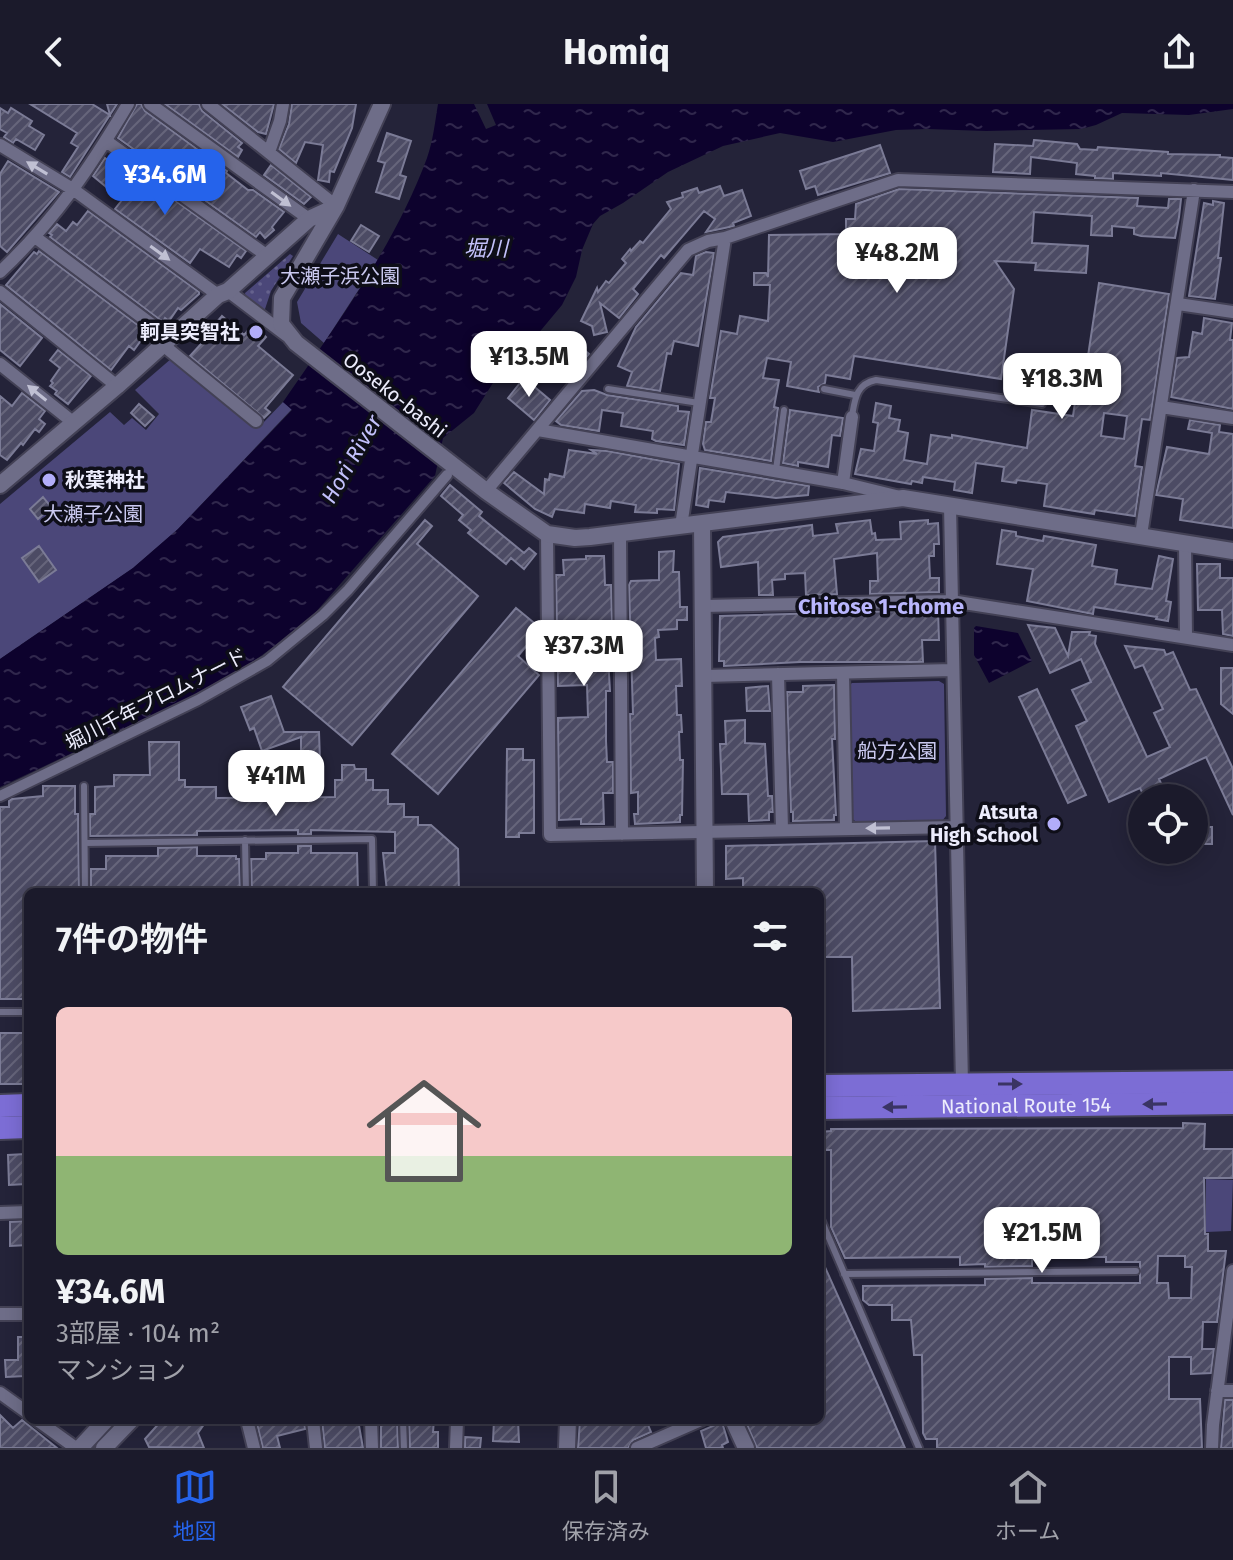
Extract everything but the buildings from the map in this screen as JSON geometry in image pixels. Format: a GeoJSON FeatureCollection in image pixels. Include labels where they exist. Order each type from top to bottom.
{"type":"FeatureCollection","features":[{"type":"Feature","properties":{"kind":"highway","name":"National Route 154"},"geometry":{"type":"LineString","coordinates":[[824,1086],[1233,1082]]}},
{"type":"Feature","properties":{"kind":"highway","name":"National Route 154"},"geometry":{"type":"LineString","coordinates":[[824,1108],[1233,1103]]}},
{"type":"Feature","properties":{"kind":"highway"},"geometry":{"type":"LineString","coordinates":[[0,1106],[24,1105]]}},
{"type":"Feature","properties":{"kind":"highway"},"geometry":{"type":"LineString","coordinates":[[0,1128],[24,1127]]}},
{"type":"Feature","properties":{"kind":"street"},"geometry":{"type":"LineString","coordinates":[[0,272],[5,258],[35,237],[74,190],[128,104]]}},
{"type":"Feature","properties":{"kind":"street"},"geometry":{"type":"LineString","coordinates":[[150,104],[309,219]]}},
{"type":"Feature","properties":{"kind":"street"},"geometry":{"type":"LineString","coordinates":[[208,104],[336,206]]}},
{"type":"Feature","properties":{"kind":"street"},"geometry":{"type":"LineString","coordinates":[[227,119],[231,104]]}},
{"type":"Feature","properties":{"kind":"street"},"geometry":{"type":"LineString","coordinates":[[269,152],[283,104]]}},
{"type":"Feature","properties":{"kind":"street"},"geometry":{"type":"LineString","coordinates":[[296,343],[281,324],[282,298],[336,206],[382,104]]}},
{"type":"Feature","properties":{"kind":"street"},"geometry":{"type":"LineString","coordinates":[[106,141],[266,255]]}},
{"type":"Feature","properties":{"kind":"street"},"geometry":{"type":"LineString","coordinates":[[0,145],[74,190],[296,343]]}},
{"type":"Feature","properties":{"kind":"street"},"geometry":{"type":"LineString","coordinates":[[486,491],[688,250],[708,241],[898,180],[1233,192]]}},
{"type":"Feature","properties":{"kind":"street"},"geometry":{"type":"LineString","coordinates":[[1141,535],[1194,190]]}},
{"type":"Feature","properties":{"kind":"street"},"geometry":{"type":"LineString","coordinates":[[4,475],[74,423],[309,219],[336,206]]}},
{"type":"Feature","properties":{"kind":"street"},"geometry":{"type":"LineString","coordinates":[[35,237],[167,342],[256,421]]}},
{"type":"Feature","properties":{"kind":"street"},"geometry":{"type":"LineString","coordinates":[[681,526],[725,238]]}},
{"type":"Feature","properties":{"kind":"street"},"geometry":{"type":"LineString","coordinates":[[0,292],[117,386]]}},
{"type":"Feature","properties":{"kind":"street"},"geometry":{"type":"LineString","coordinates":[[1178,304],[1233,312]]}},
{"type":"Feature","properties":{"kind":"street","name":"Ooseko-bashi"},"geometry":{"type":"LineString","coordinates":[[296,343],[450,470],[547,534]]}},
{"type":"Feature","properties":{"kind":"street"},"geometry":{"type":"LineString","coordinates":[[0,364],[74,423]]}},
{"type":"Feature","properties":{"kind":"street"},"geometry":{"type":"LineString","coordinates":[[1161,407],[1233,418]]}},
{"type":"Feature","properties":{"kind":"street"},"geometry":{"type":"LineString","coordinates":[[843,483],[852,417]]}},
{"type":"Feature","properties":{"kind":"street"},"geometry":{"type":"LineString","coordinates":[[538,430],[843,483],[903,498],[1233,551]]}},
{"type":"Feature","properties":{"kind":"street","name":"堀川千年プロムナード"},"geometry":{"type":"LineString","coordinates":[[0,796],[198,700],[267,661],[348,590],[450,470]]}},
{"type":"Feature","properties":{"kind":"street"},"geometry":{"type":"LineString","coordinates":[[903,498],[575,538],[547,534],[550,835],[956,827]]}},
{"type":"Feature","properties":{"kind":"street"},"geometry":{"type":"LineString","coordinates":[[950,506],[962,1084]]}},
{"type":"Feature","properties":{"kind":"street"},"geometry":{"type":"LineString","coordinates":[[702,524],[705,888]]}},
{"type":"Feature","properties":{"kind":"street"},"geometry":{"type":"LineString","coordinates":[[620,533],[622,834]]}},
{"type":"Feature","properties":{"kind":"street"},"geometry":{"type":"LineString","coordinates":[[1185,543],[1186,637]]}},
{"type":"Feature","properties":{"kind":"street"},"geometry":{"type":"LineString","coordinates":[[703,606],[951,601],[1233,645]]}},
{"type":"Feature","properties":{"kind":"street"},"geometry":{"type":"LineString","coordinates":[[704,676],[953,670]]}},
{"type":"Feature","properties":{"kind":"street"},"geometry":{"type":"LineString","coordinates":[[843,673],[846,829]]}},
{"type":"Feature","properties":{"kind":"street"},"geometry":{"type":"LineString","coordinates":[[778,674],[782,829]]}},
{"type":"Feature","properties":{"kind":"street"},"geometry":{"type":"LineString","coordinates":[[0,1213],[24,1212]]}},
{"type":"Feature","properties":{"kind":"street"},"geometry":{"type":"LineString","coordinates":[[1212,1448],[1217,1391],[1229,1329],[1233,1271]]}},
{"type":"Feature","properties":{"kind":"street"},"geometry":{"type":"LineString","coordinates":[[0,1314],[24,1314]]}},
{"type":"Feature","properties":{"kind":"street"},"geometry":{"type":"LineString","coordinates":[[1217,1391],[1233,1391]]}},
{"type":"Feature","properties":{"kind":"street"},"geometry":{"type":"LineString","coordinates":[[0,1393],[24,1410]]}},
{"type":"Feature","properties":{"kind":"street"},"geometry":{"type":"LineString","coordinates":[[43,1424],[78,1448],[102,1424]]}},
{"type":"Feature","properties":{"kind":"street"},"geometry":{"type":"LineString","coordinates":[[104,1448],[127,1424]]}},
{"type":"Feature","properties":{"kind":"street"},"geometry":{"type":"LineString","coordinates":[[248,1424],[254,1448]]}},
{"type":"Feature","properties":{"kind":"street"},"geometry":{"type":"LineString","coordinates":[[313,1424],[316,1448]]}},
{"type":"Feature","properties":{"kind":"street"},"geometry":{"type":"LineString","coordinates":[[371,1424],[372,1448]]}},
{"type":"Feature","properties":{"kind":"street"},"geometry":{"type":"LineString","coordinates":[[456,1448],[457,1424]]}},
{"type":"Feature","properties":{"kind":"street"},"geometry":{"type":"LineString","coordinates":[[567,1448],[568,1424]]}},
{"type":"Feature","properties":{"kind":"street"},"geometry":{"type":"LineString","coordinates":[[637,1448],[692,1424]]}},
{"type":"Feature","properties":{"kind":"street"},"geometry":{"type":"LineString","coordinates":[[735,1424],[746,1448]]}},
{"type":"Feature","properties":{"kind":"lane"},"geometry":{"type":"LineString","coordinates":[[852,417],[855,395],[866,382],[876,380],[1042,404]]}},
{"type":"Feature","properties":{"kind":"lane"},"geometry":{"type":"LineString","coordinates":[[608,389],[700,403]]}},
{"type":"Feature","properties":{"kind":"lane"},"geometry":{"type":"LineString","coordinates":[[824,389],[855,395]]}},
{"type":"Feature","properties":{"kind":"lane"},"geometry":{"type":"LineString","coordinates":[[776,471],[784,410]]}},
{"type":"Feature","properties":{"kind":"lane"},"geometry":{"type":"LineString","coordinates":[[84,786],[85,888]]}},
{"type":"Feature","properties":{"kind":"lane"},"geometry":{"type":"LineString","coordinates":[[85,843],[372,839],[373,888]]}},
{"type":"Feature","properties":{"kind":"lane"},"geometry":{"type":"LineString","coordinates":[[245,840],[246,888]]}},
{"type":"Feature","properties":{"kind":"lane"},"geometry":{"type":"LineString","coordinates":[[0,1012],[24,1012]]}},
{"type":"Feature","properties":{"kind":"lane"},"geometry":{"type":"LineString","coordinates":[[824,1226],[919,1448]]}},
{"type":"Feature","properties":{"kind":"lane"},"geometry":{"type":"LineString","coordinates":[[844,1274],[1136,1271]]}},
{"type":"Feature","properties":{"kind":"lane"},"geometry":{"type":"LineString","coordinates":[[403,1424],[404,1448]]}},
{"type":"Feature","properties":{"kind":"green space","name":"大瀬子浜公園"},"geometry":{"type":"Polygon","coordinates":[[[338,234],[378,260],[324,343],[301,323],[297,302],[338,234]]]}},
{"type":"Feature","properties":{"kind":"green space"},"geometry":{"type":"Polygon","coordinates":[[[290,254],[293,256],[271,291],[264,312],[246,299],[245,293],[290,254]]]}},
{"type":"Feature","properties":{"kind":"green space","name":"大瀬子公園"},"geometry":{"type":"Polygon","coordinates":[[[172,358],[252,424],[263,423],[283,402],[292,409],[178,529],[133,568],[0,659],[0,504],[110,412],[124,425],[132,418],[146,430],[159,414],[135,390],[172,358]]]}},
{"type":"Feature","properties":{"kind":"green space","name":"船方公園"},"geometry":{"type":"Polygon","coordinates":[[[939,681],[944,684],[946,816],[942,821],[855,821],[850,817],[848,686],[852,683],[939,681]]]}},
{"type":"Feature","properties":{"kind":"green space"},"geometry":{"type":"Polygon","coordinates":[[[1206,1179],[1233,1180],[1231,1231],[1206,1232],[1206,1179]]]}},
{"type":"Feature","properties":{"kind":"water","name":"堀川"},"geometry":{"type":"Polygon","coordinates":[[[438,104],[474,104],[486,129],[496,125],[487,104],[1233,104],[1233,109],[1189,115],[1122,113],[1081,129],[896,130],[833,142],[780,133],[723,146],[668,172],[600,216],[593,224],[582,250],[576,277],[562,305],[527,347],[503,367],[474,413],[443,438],[435,476],[307,622],[231,678],[0,787],[0,659],[133,568],[178,529],[292,410],[283,402],[381,254],[414,191],[429,152],[438,104]]]}},
{"type":"Feature","properties":{"kind":"water"},"geometry":{"type":"Polygon","coordinates":[[[976,626],[1018,633],[1032,661],[989,683],[974,655],[976,626]]]}},
{"type":"Feature","properties":{"kind":"place","name":"軻具突智社"},"geometry":{"type":"Point","coordinates":[256,332]}},
{"type":"Feature","properties":{"kind":"place","name":"秋葉神社"},"geometry":{"type":"Point","coordinates":[49,480]}},
{"type":"Feature","properties":{"kind":"place","name":"Atsuta High School"},"geometry":{"type":"Point","coordinates":[1054,824]}},
{"type":"Feature","properties":{"kind":"district","name":"Chitose 1-chome"},"geometry":{"type":"Point","coordinates":[881,606]}},
{"type":"Feature","properties":{"kind":"water label","name":"Hori River"},"geometry":{"type":"Point","coordinates":[351,459]}}]}
